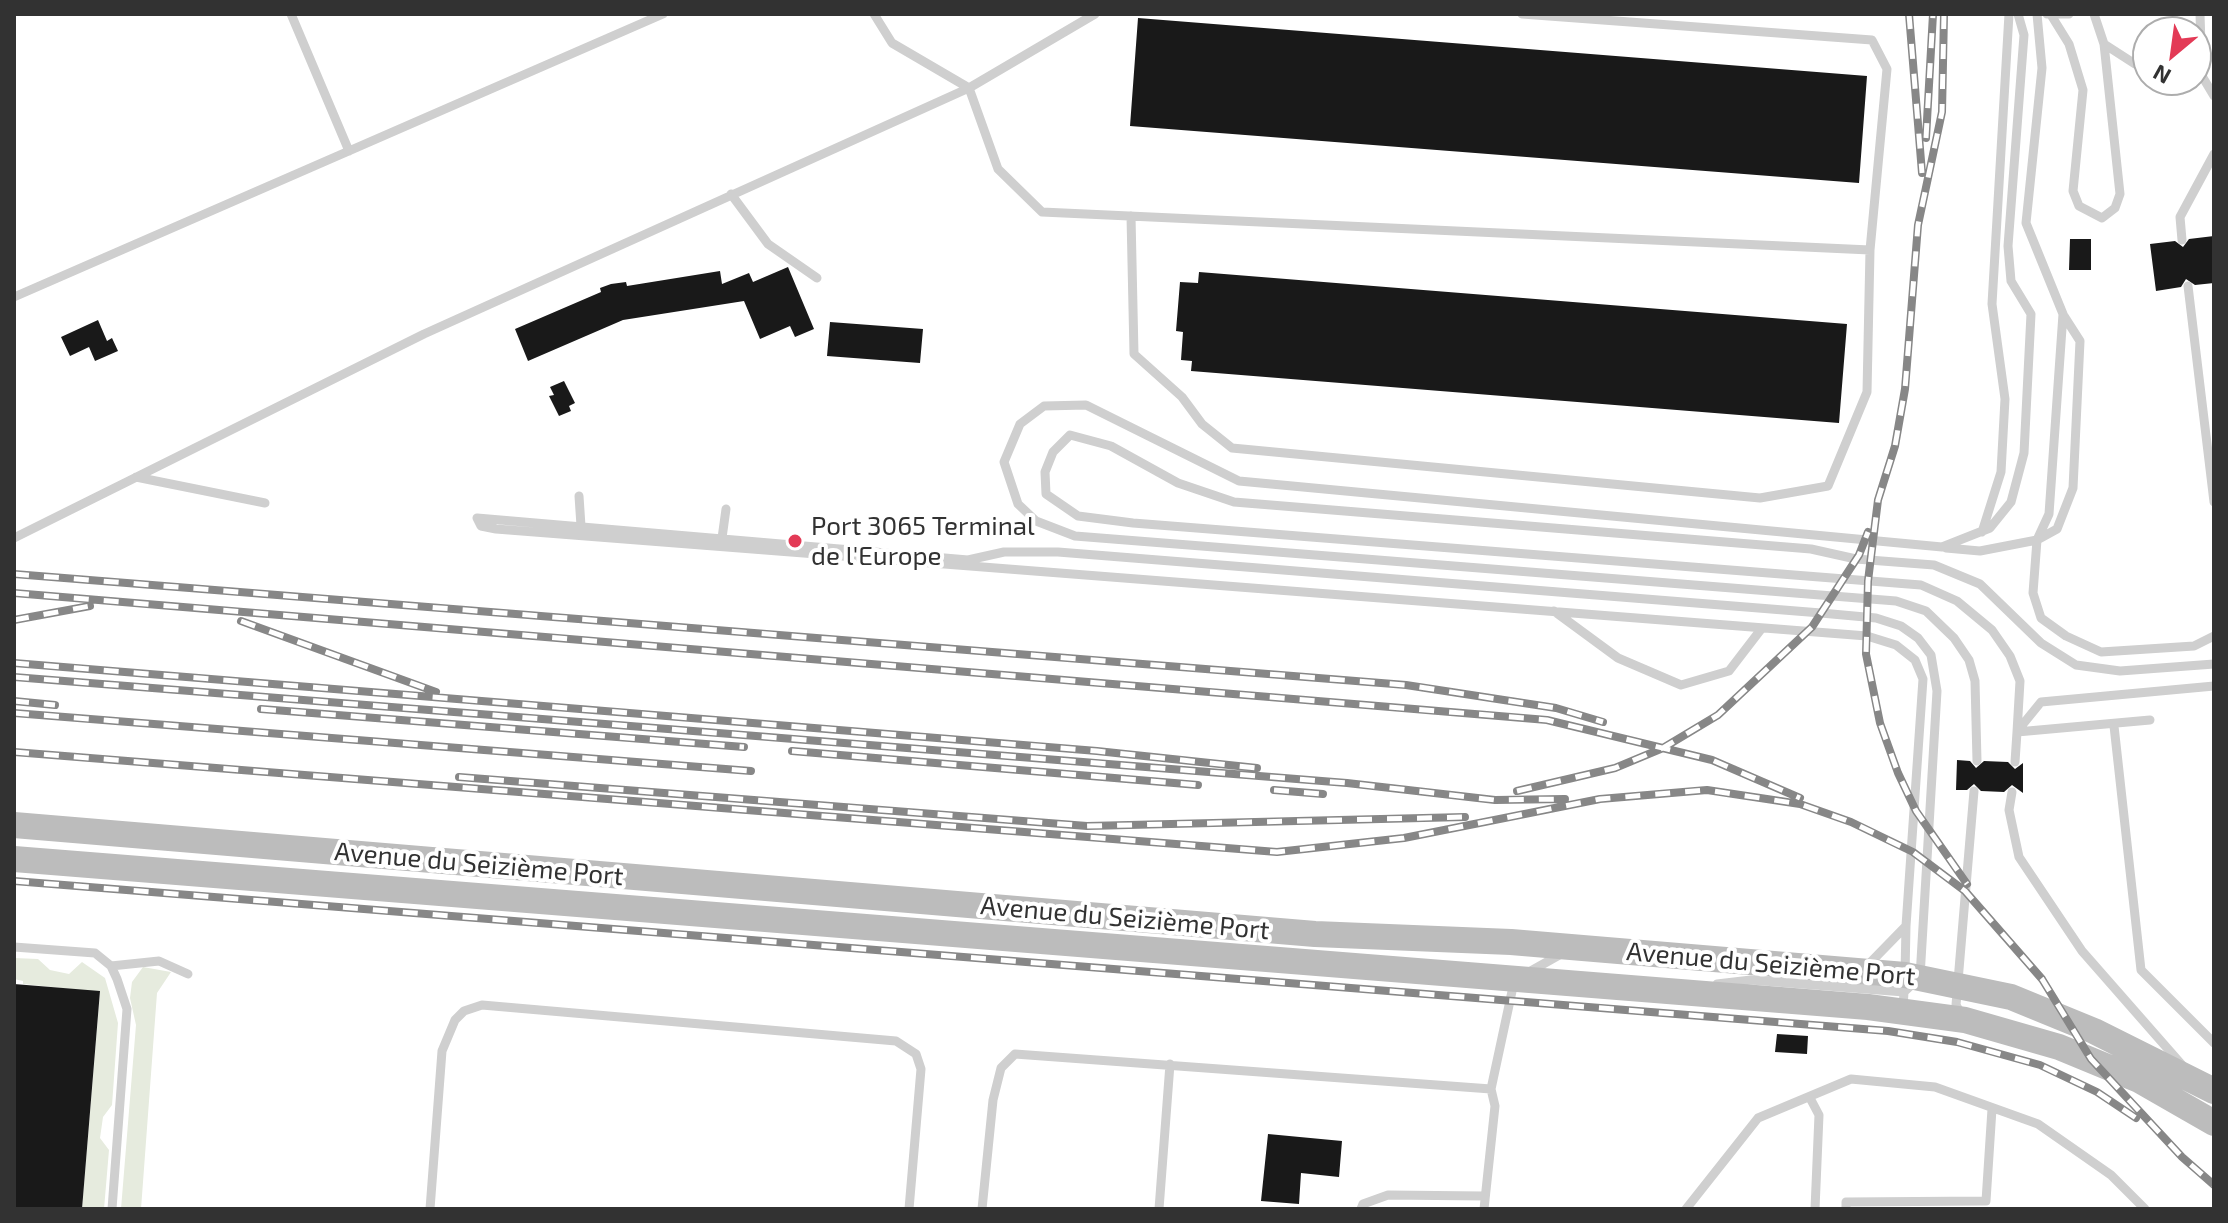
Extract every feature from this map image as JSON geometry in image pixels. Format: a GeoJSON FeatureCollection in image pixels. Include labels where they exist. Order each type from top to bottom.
{"type":"FeatureCollection","features":[{"type":"Feature","properties":{"kind":"main road","name":"Avenue du Seizième Port"},"geometry":{"type":"LineString","coordinates":[[14,825],[1315,934],[1573,947],[1863,970],[1908,989],[1965,1020],[2091,1059],[2139,1080],[2214,1123]]}},
{"type":"Feature","properties":{"kind":"main road","name":"Avenue du Seizième Port"},"geometry":{"type":"LineString","coordinates":[[14,859],[1688,995],[1908,989],[1957,983],[2011,997],[2066,1018],[2206,1086]]}},
{"type":"Feature","properties":{"kind":"lane"},"geometry":{"type":"LineString","coordinates":[[291,14],[349,151]]}},
{"type":"Feature","properties":{"kind":"lane"},"geometry":{"type":"LineString","coordinates":[[14,297],[663,14]]}},
{"type":"Feature","properties":{"kind":"lane"},"geometry":{"type":"LineString","coordinates":[[874,14],[892,43],[969,88],[998,169],[1042,212],[1870,250]]}},
{"type":"Feature","properties":{"kind":"lane"},"geometry":{"type":"LineString","coordinates":[[14,538],[424,334],[969,88],[1095,14]]}},
{"type":"Feature","properties":{"kind":"lane"},"geometry":{"type":"LineString","coordinates":[[1131,216],[1134,354],[1182,397],[1202,424],[1232,448],[1760,498],[1828,486],[1867,392],[1870,250],[1887,69],[1872,40],[1522,14]]}},
{"type":"Feature","properties":{"kind":"lane"},"geometry":{"type":"LineString","coordinates":[[1982,532],[2001,472],[2005,399],[1992,304],[2009,14]]}},
{"type":"Feature","properties":{"kind":"lane"},"geometry":{"type":"LineString","coordinates":[[1942,547],[1990,528],[2011,502],[2024,453],[2031,314],[2011,281],[2008,246],[2024,35],[2018,14]]}},
{"type":"Feature","properties":{"kind":"lane"},"geometry":{"type":"LineString","coordinates":[[1977,761],[1975,681],[1969,660],[1954,638],[1926,611],[1896,601],[1075,536],[1036,521],[1018,504],[1004,462],[1020,424],[1044,406],[1086,405],[1239,481],[1980,551],[2037,540],[2057,529],[2073,488],[2080,341],[2063,314],[2026,223],[2042,68],[2037,14]]}},
{"type":"Feature","properties":{"kind":"lane"},"geometry":{"type":"LineString","coordinates":[[2049,14],[2069,14]]}},
{"type":"Feature","properties":{"kind":"lane"},"geometry":{"type":"LineString","coordinates":[[2049,14],[2069,44],[2083,90],[2073,191],[2079,206],[2102,218],[2115,208],[2120,194],[2104,44],[2094,14]]}},
{"type":"Feature","properties":{"kind":"lane"},"geometry":{"type":"LineString","coordinates":[[2104,44],[2132,62]]}},
{"type":"Feature","properties":{"kind":"lane"},"geometry":{"type":"LineString","coordinates":[[2213,92],[2214,106]]}},
{"type":"Feature","properties":{"kind":"lane"},"geometry":{"type":"LineString","coordinates":[[2182,240],[2180,217],[2214,154]]}},
{"type":"Feature","properties":{"kind":"lane"},"geometry":{"type":"LineString","coordinates":[[731,194],[768,244],[817,278]]}},
{"type":"Feature","properties":{"kind":"lane"},"geometry":{"type":"LineString","coordinates":[[2188,286],[2214,502]]}},
{"type":"Feature","properties":{"kind":"lane"},"geometry":{"type":"LineString","coordinates":[[2063,314],[2049,514],[2037,540],[2033,593],[2041,618],[2066,636],[2101,652],[2194,646],[2214,636]]}},
{"type":"Feature","properties":{"kind":"lane"},"geometry":{"type":"LineString","coordinates":[[2015,762],[2020,681],[2010,656],[1992,630],[1957,601],[1921,585],[1133,523],[1078,516],[1046,494],[1045,472],[1053,452],[1070,435],[1111,446],[1178,483],[1234,502],[1811,549],[1856,559],[1934,565],[1980,584],[2041,643],[2076,665],[2120,671],[2214,664]]}},
{"type":"Feature","properties":{"kind":"lane"},"geometry":{"type":"LineString","coordinates":[[136,477],[265,503]]}},
{"type":"Feature","properties":{"kind":"lane"},"geometry":{"type":"LineString","coordinates":[[579,496],[581,526]]}},
{"type":"Feature","properties":{"kind":"lane"},"geometry":{"type":"LineString","coordinates":[[722,538],[726,509]]}},
{"type":"Feature","properties":{"kind":"lane"},"geometry":{"type":"LineString","coordinates":[[1908,989],[1906,926],[1923,679],[1915,660],[1896,645],[1867,636],[967,562],[496,529],[481,526],[477,518],[967,562],[1004,552],[1058,552],[1821,613],[1876,618],[1901,626],[1918,638],[1931,655],[1937,691],[1908,989]]}},
{"type":"Feature","properties":{"kind":"lane"},"geometry":{"type":"LineString","coordinates":[[1553,611],[1618,658],[1681,685],[1729,671],[1762,628]]}},
{"type":"Feature","properties":{"kind":"lane"},"geometry":{"type":"LineString","coordinates":[[2017,732],[2041,702],[2214,686]]}},
{"type":"Feature","properties":{"kind":"lane"},"geometry":{"type":"LineString","coordinates":[[2017,732],[2114,726],[2150,720]]}},
{"type":"Feature","properties":{"kind":"lane"},"geometry":{"type":"LineString","coordinates":[[2114,726],[2141,970],[2214,1043]]}},
{"type":"Feature","properties":{"kind":"lane"},"geometry":{"type":"LineString","coordinates":[[1965,1020],[1956,1005],[1974,791]]}},
{"type":"Feature","properties":{"kind":"lane"},"geometry":{"type":"LineString","coordinates":[[2012,792],[2009,810],[2019,857],[2082,951],[2206,1086]]}},
{"type":"Feature","properties":{"kind":"lane"},"geometry":{"type":"LineString","coordinates":[[1863,970],[1906,926]]}},
{"type":"Feature","properties":{"kind":"lane"},"geometry":{"type":"LineString","coordinates":[[14,947],[95,953],[111,966],[127,1009],[112,1209]]}},
{"type":"Feature","properties":{"kind":"lane"},"geometry":{"type":"LineString","coordinates":[[1484,1209],[1495,1106],[1491,1089],[1514,981],[1573,947]]}},
{"type":"Feature","properties":{"kind":"lane"},"geometry":{"type":"LineString","coordinates":[[111,966],[159,961],[188,974]]}},
{"type":"Feature","properties":{"kind":"lane"},"geometry":{"type":"LineString","coordinates":[[430,1209],[442,1051],[455,1020],[464,1011],[482,1005],[896,1041],[916,1054],[921,1069],[909,1209]]}},
{"type":"Feature","properties":{"kind":"lane"},"geometry":{"type":"LineString","coordinates":[[982,1209],[993,1100],[1001,1068],[1015,1054],[1491,1089]]}},
{"type":"Feature","properties":{"kind":"lane"},"geometry":{"type":"LineString","coordinates":[[1159,1209],[1170,1064]]}},
{"type":"Feature","properties":{"kind":"lane"},"geometry":{"type":"LineString","coordinates":[[1686,1209],[1758,1118],[1851,1079],[1935,1087],[2038,1124],[2111,1175],[2145,1209]]}},
{"type":"Feature","properties":{"kind":"lane"},"geometry":{"type":"LineString","coordinates":[[1810,1098],[1819,1115],[1815,1209]]}},
{"type":"Feature","properties":{"kind":"lane"},"geometry":{"type":"LineString","coordinates":[[1846,1209],[1846,1202],[1988,1205],[1992,1109]]}},
{"type":"Feature","properties":{"kind":"lane"},"geometry":{"type":"LineString","coordinates":[[1361,1209],[1363,1204],[1388,1195],[1484,1196]]}},
{"type":"Feature","properties":{"kind":"shaded area"},"geometry":{"type":"Polygon","coordinates":[[[14,958],[38,959],[50,970],[69,974],[82,962],[105,978],[118,1023],[112,1105],[103,1117],[100,1138],[109,1150],[104,1209],[82,1209],[100,992],[23,984],[23,981],[14,979],[14,958]]]}},
{"type":"Feature","properties":{"kind":"shaded area"},"geometry":{"type":"Polygon","coordinates":[[[143,967],[171,972],[157,993],[141,1209],[121,1209],[136,1025],[130,998],[132,982],[143,967]]]}},
{"type":"Feature","properties":{"kind":"building"},"geometry":{"type":"Polygon","coordinates":[[[1138,18],[1867,76],[1859,183],[1130,126],[1138,18]]]}},
{"type":"Feature","properties":{"kind":"building"},"geometry":{"type":"Polygon","coordinates":[[[2214,236],[2214,283],[2195,285],[2186,279],[2181,287],[2156,291],[2150,244],[2175,241],[2183,247],[2189,239],[2214,236]]]}},
{"type":"Feature","properties":{"kind":"building"},"geometry":{"type":"Polygon","coordinates":[[[2070,239],[2091,239],[2091,270],[2069,270],[2070,239]]]}},
{"type":"Feature","properties":{"kind":"building"},"geometry":{"type":"Polygon","coordinates":[[[788,267],[814,329],[795,337],[790,326],[760,339],[744,301],[623,320],[528,361],[515,329],[601,292],[600,288],[611,284],[626,282],[627,286],[720,271],[722,284],[749,273],[753,282],[788,267]]]}},
{"type":"Feature","properties":{"kind":"building"},"geometry":{"type":"Polygon","coordinates":[[[1199,272],[1847,324],[1839,423],[1191,371],[1192,361],[1181,360],[1183,332],[1176,331],[1180,282],[1198,283],[1199,272]]]}},
{"type":"Feature","properties":{"kind":"building"},"geometry":{"type":"Polygon","coordinates":[[[98,320],[107,341],[112,338],[118,351],[95,361],[89,347],[70,356],[61,337],[98,320]]]}},
{"type":"Feature","properties":{"kind":"building"},"geometry":{"type":"Polygon","coordinates":[[[830,322],[923,329],[920,363],[827,356],[830,322]]]}},
{"type":"Feature","properties":{"kind":"building"},"geometry":{"type":"Polygon","coordinates":[[[564,381],[575,403],[569,406],[571,411],[559,416],[549,396],[554,395],[550,387],[564,381]]]}},
{"type":"Feature","properties":{"kind":"building"},"geometry":{"type":"Polygon","coordinates":[[[1957,760],[1970,761],[1976,768],[1984,761],[2008,762],[2015,769],[2023,763],[2023,793],[2012,785],[2004,792],[1981,791],[1974,784],[1967,790],[1956,790],[1957,760]]]}},
{"type":"Feature","properties":{"kind":"building"},"geometry":{"type":"Polygon","coordinates":[[[14,984],[100,991],[82,1209],[14,1209],[14,984]]]}},
{"type":"Feature","properties":{"kind":"building"},"geometry":{"type":"Polygon","coordinates":[[[1777,1034],[1808,1036],[1807,1054],[1775,1052],[1777,1034]]]}},
{"type":"Feature","properties":{"kind":"building"},"geometry":{"type":"Polygon","coordinates":[[[1268,1134],[1342,1141],[1339,1177],[1301,1173],[1299,1204],[1261,1201],[1268,1134]]]}},
{"type":"Feature","properties":{"kind":"railway"},"geometry":{"type":"LineString","coordinates":[[1909,14],[1922,173]]}},
{"type":"Feature","properties":{"kind":"railway"},"geometry":{"type":"LineString","coordinates":[[1926,138],[1933,14]]}},
{"type":"Feature","properties":{"kind":"railway"},"geometry":{"type":"LineString","coordinates":[[1944,14],[1942,112],[1918,225],[1905,389],[1895,446],[1878,500],[1868,581],[1866,654],[1880,723],[1898,773],[1916,811],[1967,884]]}},
{"type":"Feature","properties":{"kind":"railway"},"geometry":{"type":"LineString","coordinates":[[1517,791],[1615,768],[1663,748],[1718,715],[1812,627],[1859,555],[1868,532]]}},
{"type":"Feature","properties":{"kind":"railway"},"geometry":{"type":"LineString","coordinates":[[14,574],[1406,685],[1556,708],[1603,722]]}},
{"type":"Feature","properties":{"kind":"railway"},"geometry":{"type":"LineString","coordinates":[[14,593],[1547,720],[1712,760],[1800,798]]}},
{"type":"Feature","properties":{"kind":"railway"},"geometry":{"type":"LineString","coordinates":[[14,620],[90,606]]}},
{"type":"Feature","properties":{"kind":"railway"},"geometry":{"type":"LineString","coordinates":[[241,621],[436,692]]}},
{"type":"Feature","properties":{"kind":"railway"},"geometry":{"type":"LineString","coordinates":[[14,663],[1097,751],[1257,768]]}},
{"type":"Feature","properties":{"kind":"railway"},"geometry":{"type":"LineString","coordinates":[[14,677],[1347,783],[1495,800],[1565,799]]}},
{"type":"Feature","properties":{"kind":"railway"},"geometry":{"type":"LineString","coordinates":[[14,701],[55,705]]}},
{"type":"Feature","properties":{"kind":"railway"},"geometry":{"type":"LineString","coordinates":[[261,709],[744,747]]}},
{"type":"Feature","properties":{"kind":"railway"},"geometry":{"type":"LineString","coordinates":[[14,713],[751,771]]}},
{"type":"Feature","properties":{"kind":"railway"},"geometry":{"type":"LineString","coordinates":[[792,751],[1198,785]]}},
{"type":"Feature","properties":{"kind":"railway"},"geometry":{"type":"LineString","coordinates":[[14,752],[1277,852],[1404,838],[1600,799],[1707,790],[1800,804],[1851,822],[1913,852],[1965,891],[2042,979],[2091,1059],[2182,1157],[2214,1185]]}},
{"type":"Feature","properties":{"kind":"railway"},"geometry":{"type":"LineString","coordinates":[[459,777],[1087,826],[1465,817]]}},
{"type":"Feature","properties":{"kind":"railway"},"geometry":{"type":"LineString","coordinates":[[1274,790],[1323,794]]}},
{"type":"Feature","properties":{"kind":"railway"},"geometry":{"type":"LineString","coordinates":[[14,881],[1888,1031],[1957,1042],[2040,1065],[2097,1092],[2136,1118]]}},
{"type":"Feature","properties":{"kind":"place","name":"Port 3065 Terminal de l'Europe"},"geometry":{"type":"Point","coordinates":[795,541]}}]}
